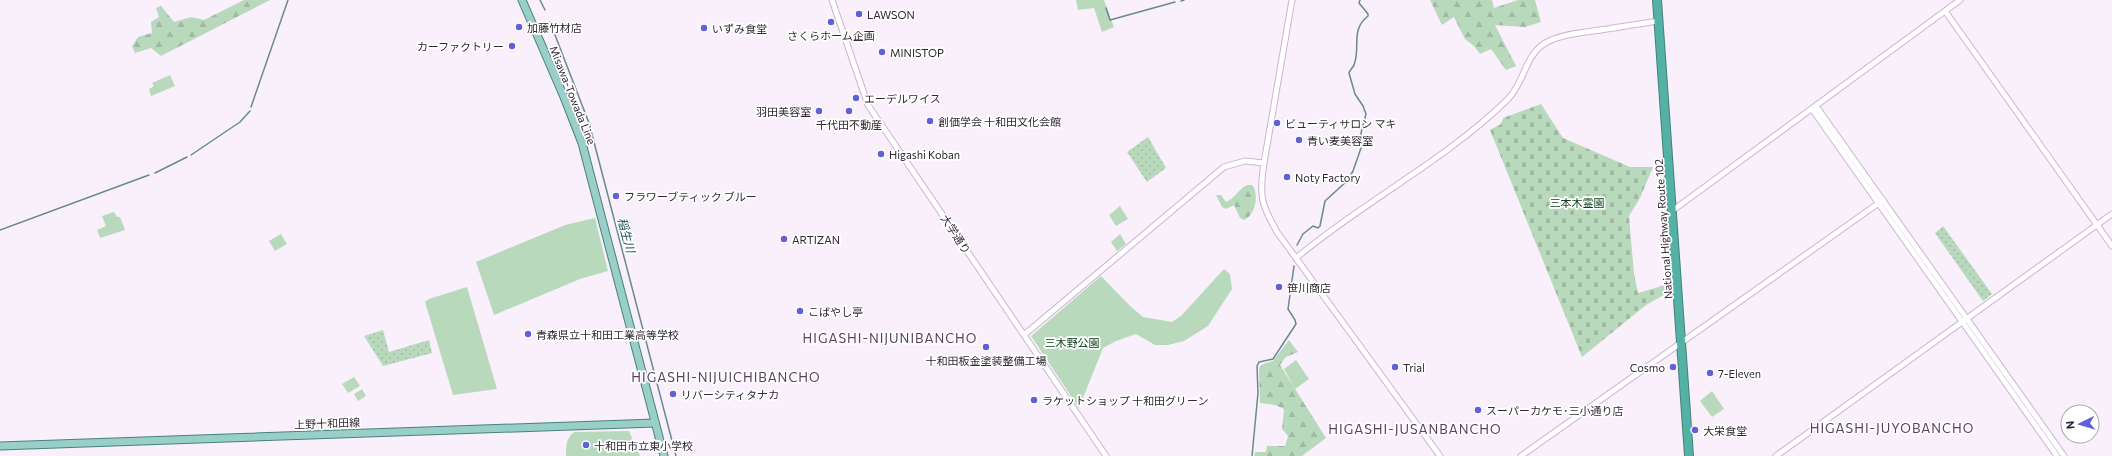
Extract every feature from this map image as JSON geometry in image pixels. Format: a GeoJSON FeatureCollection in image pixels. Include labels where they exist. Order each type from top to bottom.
{"type":"FeatureCollection","features":[{"type":"Feature","properties":{"kind":"highway","name":"National Highway Route 102"},"geometry":{"type":"LineString","coordinates":[[1658,0],[1689,456]]}},
{"type":"Feature","properties":{"kind":"main road","name":"Misawa-Towada Line"},"geometry":{"type":"LineString","coordinates":[[522,0],[582,143],[664,456]]}},
{"type":"Feature","properties":{"kind":"main road","name":"上野十和田線"},"geometry":{"type":"LineString","coordinates":[[0,446],[655,423]]}},
{"type":"Feature","properties":{"kind":"street","name":"大学通り"},"geometry":{"type":"LineString","coordinates":[[832,0],[868,105],[1106,456]]}},
{"type":"Feature","properties":{"kind":"street"},"geometry":{"type":"LineString","coordinates":[[1292,0],[1264,163],[1261,189],[1262,202],[1277,232],[1440,456]]}},
{"type":"Feature","properties":{"kind":"street"},"geometry":{"type":"LineString","coordinates":[[1672,211],[1960,0]]}},
{"type":"Feature","properties":{"kind":"street"},"geometry":{"type":"LineString","coordinates":[[1945,11],[2112,246]]}},
{"type":"Feature","properties":{"kind":"street"},"geometry":{"type":"LineString","coordinates":[[1296,258],[1322,236],[1481,125],[1512,95],[1521,81],[1530,59],[1540,47],[1548,41],[1568,35],[1659,21]]}},
{"type":"Feature","properties":{"kind":"street"},"geometry":{"type":"LineString","coordinates":[[1814,107],[1883,200],[2057,456]]}},
{"type":"Feature","properties":{"kind":"street"},"geometry":{"type":"LineString","coordinates":[[1814,107],[1878,204],[2064,456]]}},
{"type":"Feature","properties":{"kind":"street"},"geometry":{"type":"LineString","coordinates":[[1024,335],[1224,167],[1245,161],[1264,163]]}},
{"type":"Feature","properties":{"kind":"street"},"geometry":{"type":"LineString","coordinates":[[1521,456],[1883,200]]}},
{"type":"Feature","properties":{"kind":"street"},"geometry":{"type":"LineString","coordinates":[[1776,456],[2112,214]]}},
{"type":"Feature","properties":{"kind":"green space"},"geometry":{"type":"Polygon","coordinates":[[[244,0],[270,0],[161,56],[151,48],[135,53],[132,46],[138,37],[152,33],[151,22],[159,17],[156,8],[161,6],[174,22],[191,17],[204,20],[244,0]]]}},
{"type":"Feature","properties":{"kind":"green space"},"geometry":{"type":"Polygon","coordinates":[[[1076,0],[1104,0],[1114,27],[1102,32],[1094,8],[1078,10],[1076,0]]]}},
{"type":"Feature","properties":{"kind":"green space"},"geometry":{"type":"Polygon","coordinates":[[[1430,0],[1492,0],[1494,8],[1518,0],[1535,0],[1541,22],[1525,27],[1495,25],[1516,66],[1506,70],[1491,49],[1480,54],[1474,46],[1465,39],[1454,17],[1442,25],[1430,0]]]}},
{"type":"Feature","properties":{"kind":"green space"},"geometry":{"type":"Polygon","coordinates":[[[170,75],[175,86],[151,96],[149,89],[154,86],[152,83],[170,75]]]}},
{"type":"Feature","properties":{"kind":"green space","name":"三本木霊園"},"geometry":{"type":"Polygon","coordinates":[[[1541,104],[1563,138],[1630,167],[1653,167],[1640,198],[1629,216],[1634,274],[1638,293],[1672,283],[1674,289],[1646,305],[1582,357],[1490,130],[1501,124],[1503,118],[1541,104]]]}},
{"type":"Feature","properties":{"kind":"green space"},"geometry":{"type":"Polygon","coordinates":[[[1148,137],[1166,168],[1147,182],[1127,152],[1148,137]]]}},
{"type":"Feature","properties":{"kind":"green space"},"geometry":{"type":"Polygon","coordinates":[[[1247,185],[1252,185],[1256,194],[1256,199],[1251,214],[1244,220],[1240,218],[1234,205],[1226,209],[1222,207],[1216,195],[1221,195],[1226,202],[1247,185]]]}},
{"type":"Feature","properties":{"kind":"green space"},"geometry":{"type":"Polygon","coordinates":[[[1120,206],[1128,219],[1116,226],[1109,215],[1120,206]]]}},
{"type":"Feature","properties":{"kind":"green space"},"geometry":{"type":"Polygon","coordinates":[[[114,212],[117,217],[120,217],[125,230],[100,238],[97,230],[106,226],[102,216],[114,212]]]}},
{"type":"Feature","properties":{"kind":"green space"},"geometry":{"type":"Polygon","coordinates":[[[595,218],[608,271],[580,279],[494,315],[476,262],[565,225],[595,218]]]}},
{"type":"Feature","properties":{"kind":"green space"},"geometry":{"type":"Polygon","coordinates":[[[1943,226],[1992,294],[1983,301],[1935,233],[1943,226]]]}},
{"type":"Feature","properties":{"kind":"green space"},"geometry":{"type":"Polygon","coordinates":[[[281,234],[287,244],[275,251],[269,241],[281,234]]]}},
{"type":"Feature","properties":{"kind":"green space"},"geometry":{"type":"Polygon","coordinates":[[[1120,234],[1126,244],[1117,251],[1111,242],[1120,234]]]}},
{"type":"Feature","properties":{"kind":"green space","name":"三木野公園"},"geometry":{"type":"Polygon","coordinates":[[[1224,269],[1230,274],[1232,289],[1208,326],[1184,341],[1168,345],[1155,345],[1136,334],[1116,341],[1103,348],[1079,408],[1031,336],[1101,276],[1143,317],[1172,322],[1181,316],[1224,269]]]}},
{"type":"Feature","properties":{"kind":"green space"},"geometry":{"type":"Polygon","coordinates":[[[467,287],[497,389],[453,395],[425,302],[429,299],[467,287]]]}},
{"type":"Feature","properties":{"kind":"green space"},"geometry":{"type":"Polygon","coordinates":[[[383,330],[389,352],[429,340],[432,353],[383,366],[364,336],[383,330]]]}},
{"type":"Feature","properties":{"kind":"green space"},"geometry":{"type":"Polygon","coordinates":[[[1289,340],[1298,352],[1286,357],[1280,365],[1326,438],[1302,456],[1254,456],[1255,452],[1266,452],[1267,446],[1285,446],[1288,436],[1282,429],[1284,409],[1275,405],[1260,403],[1259,368],[1263,364],[1273,361],[1289,340]]]}},
{"type":"Feature","properties":{"kind":"green space"},"geometry":{"type":"Polygon","coordinates":[[[1296,360],[1309,379],[1295,389],[1284,369],[1296,360]]]}},
{"type":"Feature","properties":{"kind":"green space"},"geometry":{"type":"Polygon","coordinates":[[[354,377],[360,386],[348,393],[342,384],[354,377]]]}},
{"type":"Feature","properties":{"kind":"green space"},"geometry":{"type":"Polygon","coordinates":[[[362,389],[366,396],[358,401],[354,394],[362,389]]]}},
{"type":"Feature","properties":{"kind":"green space"},"geometry":{"type":"Polygon","coordinates":[[[1712,391],[1724,409],[1712,417],[1700,401],[1712,391]]]}},
{"type":"Feature","properties":{"kind":"green space"},"geometry":{"type":"Polygon","coordinates":[[[629,431],[640,456],[566,456],[567,442],[569,437],[574,432],[629,431]]]}},
{"type":"Feature","properties":{"kind":"waterway"},"geometry":{"type":"LineString","coordinates":[[251,107],[288,0]]}},
{"type":"Feature","properties":{"kind":"waterway","name":"稲生川"},"geometry":{"type":"LineString","coordinates":[[540,0],[545,10]]}},
{"type":"Feature","properties":{"kind":"waterway"},"geometry":{"type":"LineString","coordinates":[[1297,245],[1303,234],[1313,226],[1318,228],[1320,226],[1325,201],[1347,181],[1353,171],[1361,148],[1361,133],[1366,114],[1363,106],[1355,94],[1349,73],[1354,66],[1356,58],[1359,27],[1368,16],[1359,3],[1360,0]]}},
{"type":"Feature","properties":{"kind":"waterway"},"geometry":{"type":"LineString","coordinates":[[1106,8],[1110,20],[1175,2]]}},
{"type":"Feature","properties":{"kind":"waterway","name":"稲生川"},"geometry":{"type":"LineString","coordinates":[[550,22],[589,123],[676,456]]}},
{"type":"Feature","properties":{"kind":"waterway"},"geometry":{"type":"LineString","coordinates":[[191,155],[240,122],[250,111]]}},
{"type":"Feature","properties":{"kind":"waterway"},"geometry":{"type":"LineString","coordinates":[[155,173],[187,157]]}},
{"type":"Feature","properties":{"kind":"waterway"},"geometry":{"type":"LineString","coordinates":[[0,230],[149,175]]}},
{"type":"Feature","properties":{"kind":"waterway"},"geometry":{"type":"LineString","coordinates":[[1252,456],[1258,393],[1257,366],[1259,362],[1273,359],[1296,324],[1288,309],[1294,266]]}},
{"type":"Feature","properties":{"kind":"place","name":"LAWSON"},"geometry":{"type":"Point","coordinates":[859,14]}},
{"type":"Feature","properties":{"kind":"place","name":"さくらホーム企画"},"geometry":{"type":"Point","coordinates":[831,22]}},
{"type":"Feature","properties":{"kind":"place","name":"加藤竹材店"},"geometry":{"type":"Point","coordinates":[519,27]}},
{"type":"Feature","properties":{"kind":"place","name":"いずみ食堂"},"geometry":{"type":"Point","coordinates":[704,28]}},
{"type":"Feature","properties":{"kind":"place","name":"カーファクトリー"},"geometry":{"type":"Point","coordinates":[512,46]}},
{"type":"Feature","properties":{"kind":"place","name":"MINISTOP"},"geometry":{"type":"Point","coordinates":[882,52]}},
{"type":"Feature","properties":{"kind":"place","name":"エーデルワイス"},"geometry":{"type":"Point","coordinates":[856,98]}},
{"type":"Feature","properties":{"kind":"place","name":"羽田美容室"},"geometry":{"type":"Point","coordinates":[819,111]}},
{"type":"Feature","properties":{"kind":"place","name":"千代田不動産"},"geometry":{"type":"Point","coordinates":[849,111]}},
{"type":"Feature","properties":{"kind":"place","name":"創価学会 十和田文化会館"},"geometry":{"type":"Point","coordinates":[930,121]}},
{"type":"Feature","properties":{"kind":"place","name":"ビューティサロン マキ"},"geometry":{"type":"Point","coordinates":[1277,123]}},
{"type":"Feature","properties":{"kind":"place","name":"青い麦美容室"},"geometry":{"type":"Point","coordinates":[1299,140]}},
{"type":"Feature","properties":{"kind":"place","name":"Higashi Koban"},"geometry":{"type":"Point","coordinates":[881,154]}},
{"type":"Feature","properties":{"kind":"place","name":"Noty Factory"},"geometry":{"type":"Point","coordinates":[1287,177]}},
{"type":"Feature","properties":{"kind":"place","name":"フラワーブティック ブルー"},"geometry":{"type":"Point","coordinates":[616,196]}},
{"type":"Feature","properties":{"kind":"place","name":"ARTIZAN"},"geometry":{"type":"Point","coordinates":[784,239]}},
{"type":"Feature","properties":{"kind":"place","name":"笹川商店"},"geometry":{"type":"Point","coordinates":[1279,287]}},
{"type":"Feature","properties":{"kind":"place","name":"こばやし亭"},"geometry":{"type":"Point","coordinates":[800,311]}},
{"type":"Feature","properties":{"kind":"place","name":"青森県立十和田工業高等学校"},"geometry":{"type":"Point","coordinates":[528,334]}},
{"type":"Feature","properties":{"kind":"place","name":"十和田板金塗装整備工場"},"geometry":{"type":"Point","coordinates":[986,347]}},
{"type":"Feature","properties":{"kind":"place","name":"Trial"},"geometry":{"type":"Point","coordinates":[1395,367]}},
{"type":"Feature","properties":{"kind":"place","name":"Cosmo"},"geometry":{"type":"Point","coordinates":[1673,367]}},
{"type":"Feature","properties":{"kind":"place","name":"7-Eleven"},"geometry":{"type":"Point","coordinates":[1710,373]}},
{"type":"Feature","properties":{"kind":"place","name":"リバーシティタナカ"},"geometry":{"type":"Point","coordinates":[673,394]}},
{"type":"Feature","properties":{"kind":"place","name":"ラケットショップ 十和田グリーン"},"geometry":{"type":"Point","coordinates":[1034,400]}},
{"type":"Feature","properties":{"kind":"place","name":"スーパーカケモ･三小通り店"},"geometry":{"type":"Point","coordinates":[1478,410]}},
{"type":"Feature","properties":{"kind":"place","name":"大栄食堂"},"geometry":{"type":"Point","coordinates":[1695,430]}},
{"type":"Feature","properties":{"kind":"place","name":"十和田市立東小学校"},"geometry":{"type":"Point","coordinates":[586,445]}},
{"type":"Feature","properties":{"kind":"district","name":"HIGASHI-NIJUNIBANCHO"},"geometry":{"type":"Point","coordinates":[890,338]}},
{"type":"Feature","properties":{"kind":"district","name":"HIGASHI-NIJUICHIBANCHO"},"geometry":{"type":"Point","coordinates":[726,377]}},
{"type":"Feature","properties":{"kind":"district","name":"HIGASHI-JUYOBANCHO"},"geometry":{"type":"Point","coordinates":[1892,428]}},
{"type":"Feature","properties":{"kind":"district","name":"HIGASHI-JUSANBANCHO"},"geometry":{"type":"Point","coordinates":[1415,429]}}]}
